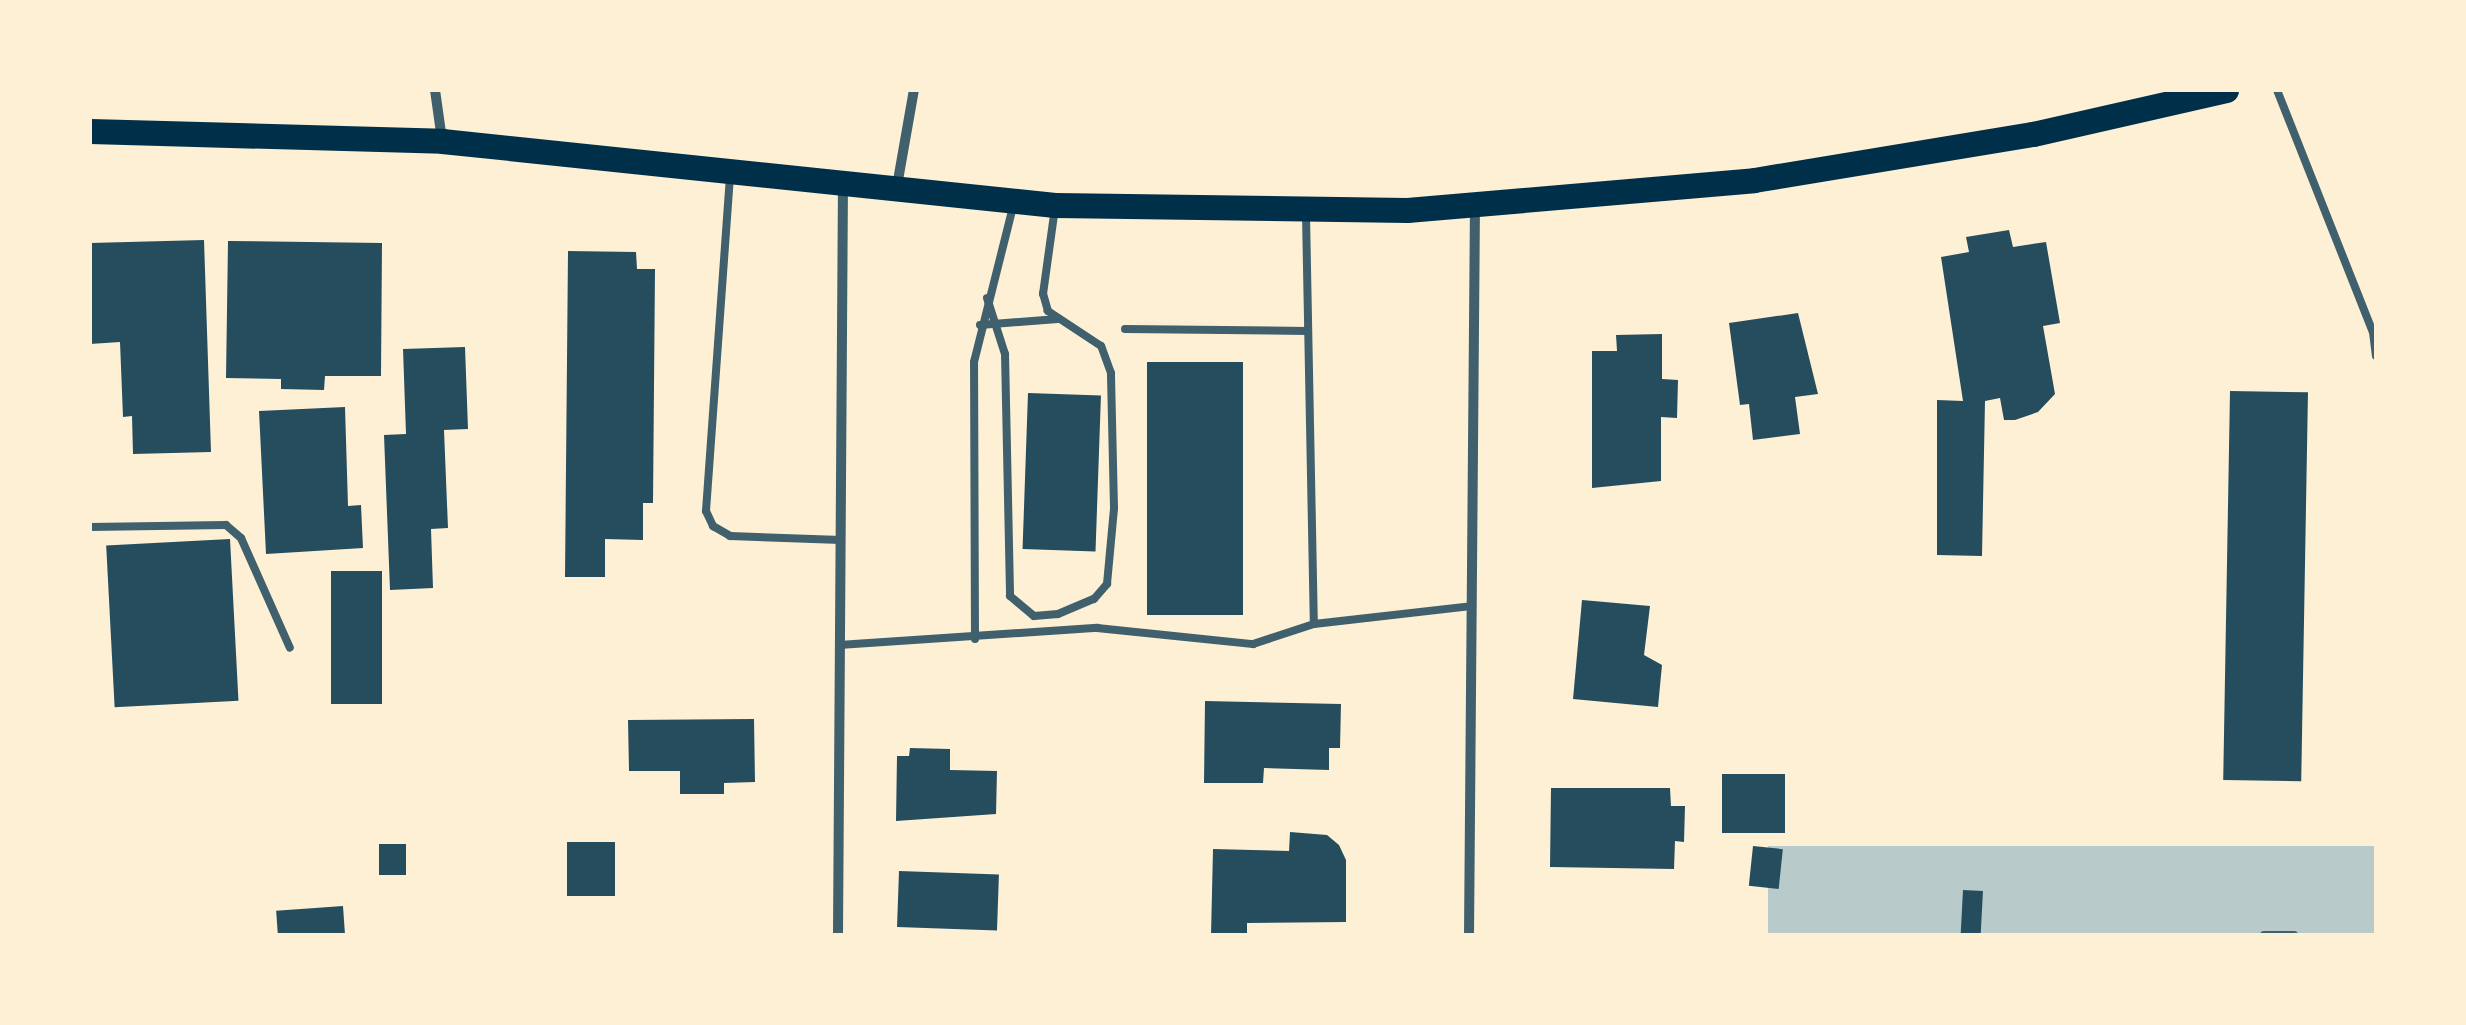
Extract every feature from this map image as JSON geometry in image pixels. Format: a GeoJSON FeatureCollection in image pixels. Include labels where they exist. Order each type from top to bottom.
{"type":"FeatureCollection","features":[{"type":"Feature","properties":{"kind":"main road"},"geometry":{"type":"LineString","coordinates":[[90,131],[442,141],[1055,205],[1306,210],[1476,207],[1855,165],[2226,90]]}},
{"type":"Feature","properties":{"kind":"street"},"geometry":{"type":"LineString","coordinates":[[435,90],[442,141]]}},
{"type":"Feature","properties":{"kind":"street"},"geometry":{"type":"LineString","coordinates":[[896,187],[914,90]]}},
{"type":"Feature","properties":{"kind":"street"},"geometry":{"type":"LineString","coordinates":[[838,935],[842,183]]}},
{"type":"Feature","properties":{"kind":"street"},"geometry":{"type":"LineString","coordinates":[[1469,935],[1476,207]]}},
{"type":"Feature","properties":{"kind":"lane"},"geometry":{"type":"LineString","coordinates":[[2277,90],[2373,332],[2376,356]]}},
{"type":"Feature","properties":{"kind":"lane"},"geometry":{"type":"LineString","coordinates":[[730,172],[706,511],[713,526],[730,536],[841,540]]}},
{"type":"Feature","properties":{"kind":"lane"},"geometry":{"type":"LineString","coordinates":[[975,639],[971,416],[980,325],[1014,202]]}},
{"type":"Feature","properties":{"kind":"lane"},"geometry":{"type":"LineString","coordinates":[[987,298],[997,324],[1007,386],[1010,596],[1034,616],[1078,608],[1094,599],[1112,572],[1111,373],[1101,346],[1058,319],[1043,294],[1055,205]]}},
{"type":"Feature","properties":{"kind":"lane"},"geometry":{"type":"LineString","coordinates":[[1306,210],[1314,624]]}},
{"type":"Feature","properties":{"kind":"lane"},"geometry":{"type":"LineString","coordinates":[[980,325],[1058,319]]}},
{"type":"Feature","properties":{"kind":"lane"},"geometry":{"type":"LineString","coordinates":[[1126,328],[1307,331]]}},
{"type":"Feature","properties":{"kind":"lane"},"geometry":{"type":"LineString","coordinates":[[90,528],[226,525],[242,538],[290,648]]}},
{"type":"Feature","properties":{"kind":"lane"},"geometry":{"type":"LineString","coordinates":[[840,645],[1116,629],[1253,644],[1314,624],[1471,606]]}},
{"type":"Feature","properties":{"kind":"lane"},"geometry":{"type":"LineString","coordinates":[[2264,935],[2294,935]]}},
{"type":"Feature","properties":{"kind":"shaded area"},"geometry":{"type":"Polygon","coordinates":[[[1768,846],[2376,846],[2376,935],[1768,935],[1768,846]]]}},
{"type":"Feature","properties":{"kind":"building"},"geometry":{"type":"Polygon","coordinates":[[[2009,230],[2013,247],[2046,242],[2060,323],[2043,326],[2055,394],[2038,412],[2015,420],[2004,420],[2000,398],[1985,401],[1982,556],[1937,555],[1937,400],[1963,401],[1941,257],[1969,252],[1966,237],[2009,230]]]}},
{"type":"Feature","properties":{"kind":"building"},"geometry":{"type":"Polygon","coordinates":[[[204,240],[211,452],[133,454],[132,416],[123,417],[120,342],[90,344],[90,243],[204,240]]]}},
{"type":"Feature","properties":{"kind":"building"},"geometry":{"type":"Polygon","coordinates":[[[228,241],[382,243],[381,376],[325,376],[324,390],[281,389],[281,379],[226,378],[228,241]]]}},
{"type":"Feature","properties":{"kind":"building"},"geometry":{"type":"Polygon","coordinates":[[[568,251],[636,252],[637,269],[655,269],[653,503],[643,503],[643,540],[605,539],[605,577],[565,577],[568,251]]]}},
{"type":"Feature","properties":{"kind":"building"},"geometry":{"type":"Polygon","coordinates":[[[1798,313],[1818,394],[1795,397],[1800,434],[1753,440],[1749,404],[1740,405],[1729,323],[1798,313]]]}},
{"type":"Feature","properties":{"kind":"building"},"geometry":{"type":"Polygon","coordinates":[[[1662,334],[1662,379],[1678,380],[1677,418],[1661,417],[1661,481],[1592,488],[1592,351],[1617,351],[1616,335],[1662,334]]]}},
{"type":"Feature","properties":{"kind":"building"},"geometry":{"type":"Polygon","coordinates":[[[465,347],[468,429],[444,430],[448,528],[431,529],[433,588],[390,590],[384,435],[406,434],[403,349],[465,347]]]}},
{"type":"Feature","properties":{"kind":"building"},"geometry":{"type":"Polygon","coordinates":[[[1147,362],[1243,362],[1243,615],[1147,615],[1147,362]]]}},
{"type":"Feature","properties":{"kind":"building"},"geometry":{"type":"Polygon","coordinates":[[[2230,391],[2308,392],[2301,781],[2223,780],[2230,391]]]}},
{"type":"Feature","properties":{"kind":"building"},"geometry":{"type":"Polygon","coordinates":[[[1028,393],[1101,396],[1096,551],[1023,549],[1028,393]]]}},
{"type":"Feature","properties":{"kind":"building"},"geometry":{"type":"Polygon","coordinates":[[[345,407],[348,506],[361,505],[363,548],[266,554],[259,411],[345,407]]]}},
{"type":"Feature","properties":{"kind":"building"},"geometry":{"type":"Polygon","coordinates":[[[230,539],[238,701],[115,707],[106,545],[230,539]]]}},
{"type":"Feature","properties":{"kind":"building"},"geometry":{"type":"Polygon","coordinates":[[[331,571],[382,571],[382,704],[331,704],[331,571]]]}},
{"type":"Feature","properties":{"kind":"building"},"geometry":{"type":"Polygon","coordinates":[[[1582,600],[1650,606],[1644,655],[1662,665],[1658,707],[1573,699],[1582,600]]]}},
{"type":"Feature","properties":{"kind":"building"},"geometry":{"type":"Polygon","coordinates":[[[1205,701],[1341,704],[1340,748],[1329,748],[1329,770],[1264,768],[1263,783],[1204,783],[1205,701]]]}},
{"type":"Feature","properties":{"kind":"building"},"geometry":{"type":"Polygon","coordinates":[[[754,719],[755,782],[724,783],[724,794],[680,794],[680,771],[629,771],[628,720],[754,719]]]}},
{"type":"Feature","properties":{"kind":"building"},"geometry":{"type":"Polygon","coordinates":[[[910,748],[950,749],[950,770],[997,771],[996,814],[896,821],[897,756],[909,756],[910,748]]]}},
{"type":"Feature","properties":{"kind":"building"},"geometry":{"type":"Polygon","coordinates":[[[1722,774],[1785,774],[1785,833],[1722,833],[1722,774]]]}},
{"type":"Feature","properties":{"kind":"building"},"geometry":{"type":"Polygon","coordinates":[[[1551,788],[1670,788],[1671,806],[1685,806],[1684,842],[1675,841],[1674,869],[1550,867],[1551,788]]]}},
{"type":"Feature","properties":{"kind":"building"},"geometry":{"type":"Polygon","coordinates":[[[1290,832],[1327,835],[1339,845],[1346,860],[1346,922],[1247,923],[1247,935],[1211,935],[1213,849],[1289,851],[1290,832]]]}},
{"type":"Feature","properties":{"kind":"building"},"geometry":{"type":"Polygon","coordinates":[[[567,842],[615,842],[615,896],[567,896],[567,842]]]}},
{"type":"Feature","properties":{"kind":"building"},"geometry":{"type":"Polygon","coordinates":[[[379,844],[406,844],[406,875],[379,875],[379,844]]]}},
{"type":"Feature","properties":{"kind":"building"},"geometry":{"type":"Polygon","coordinates":[[[1753,846],[1783,849],[1779,889],[1749,886],[1753,846]]]}},
{"type":"Feature","properties":{"kind":"building"},"geometry":{"type":"Polygon","coordinates":[[[899,871],[999,874],[997,930],[897,927],[899,871]]]}},
{"type":"Feature","properties":{"kind":"building"},"geometry":{"type":"Polygon","coordinates":[[[1963,890],[1983,891],[1981,935],[1961,935],[1963,890]]]}},
{"type":"Feature","properties":{"kind":"building"},"geometry":{"type":"Polygon","coordinates":[[[343,906],[345,935],[278,935],[276,911],[343,906]]]}}]}
